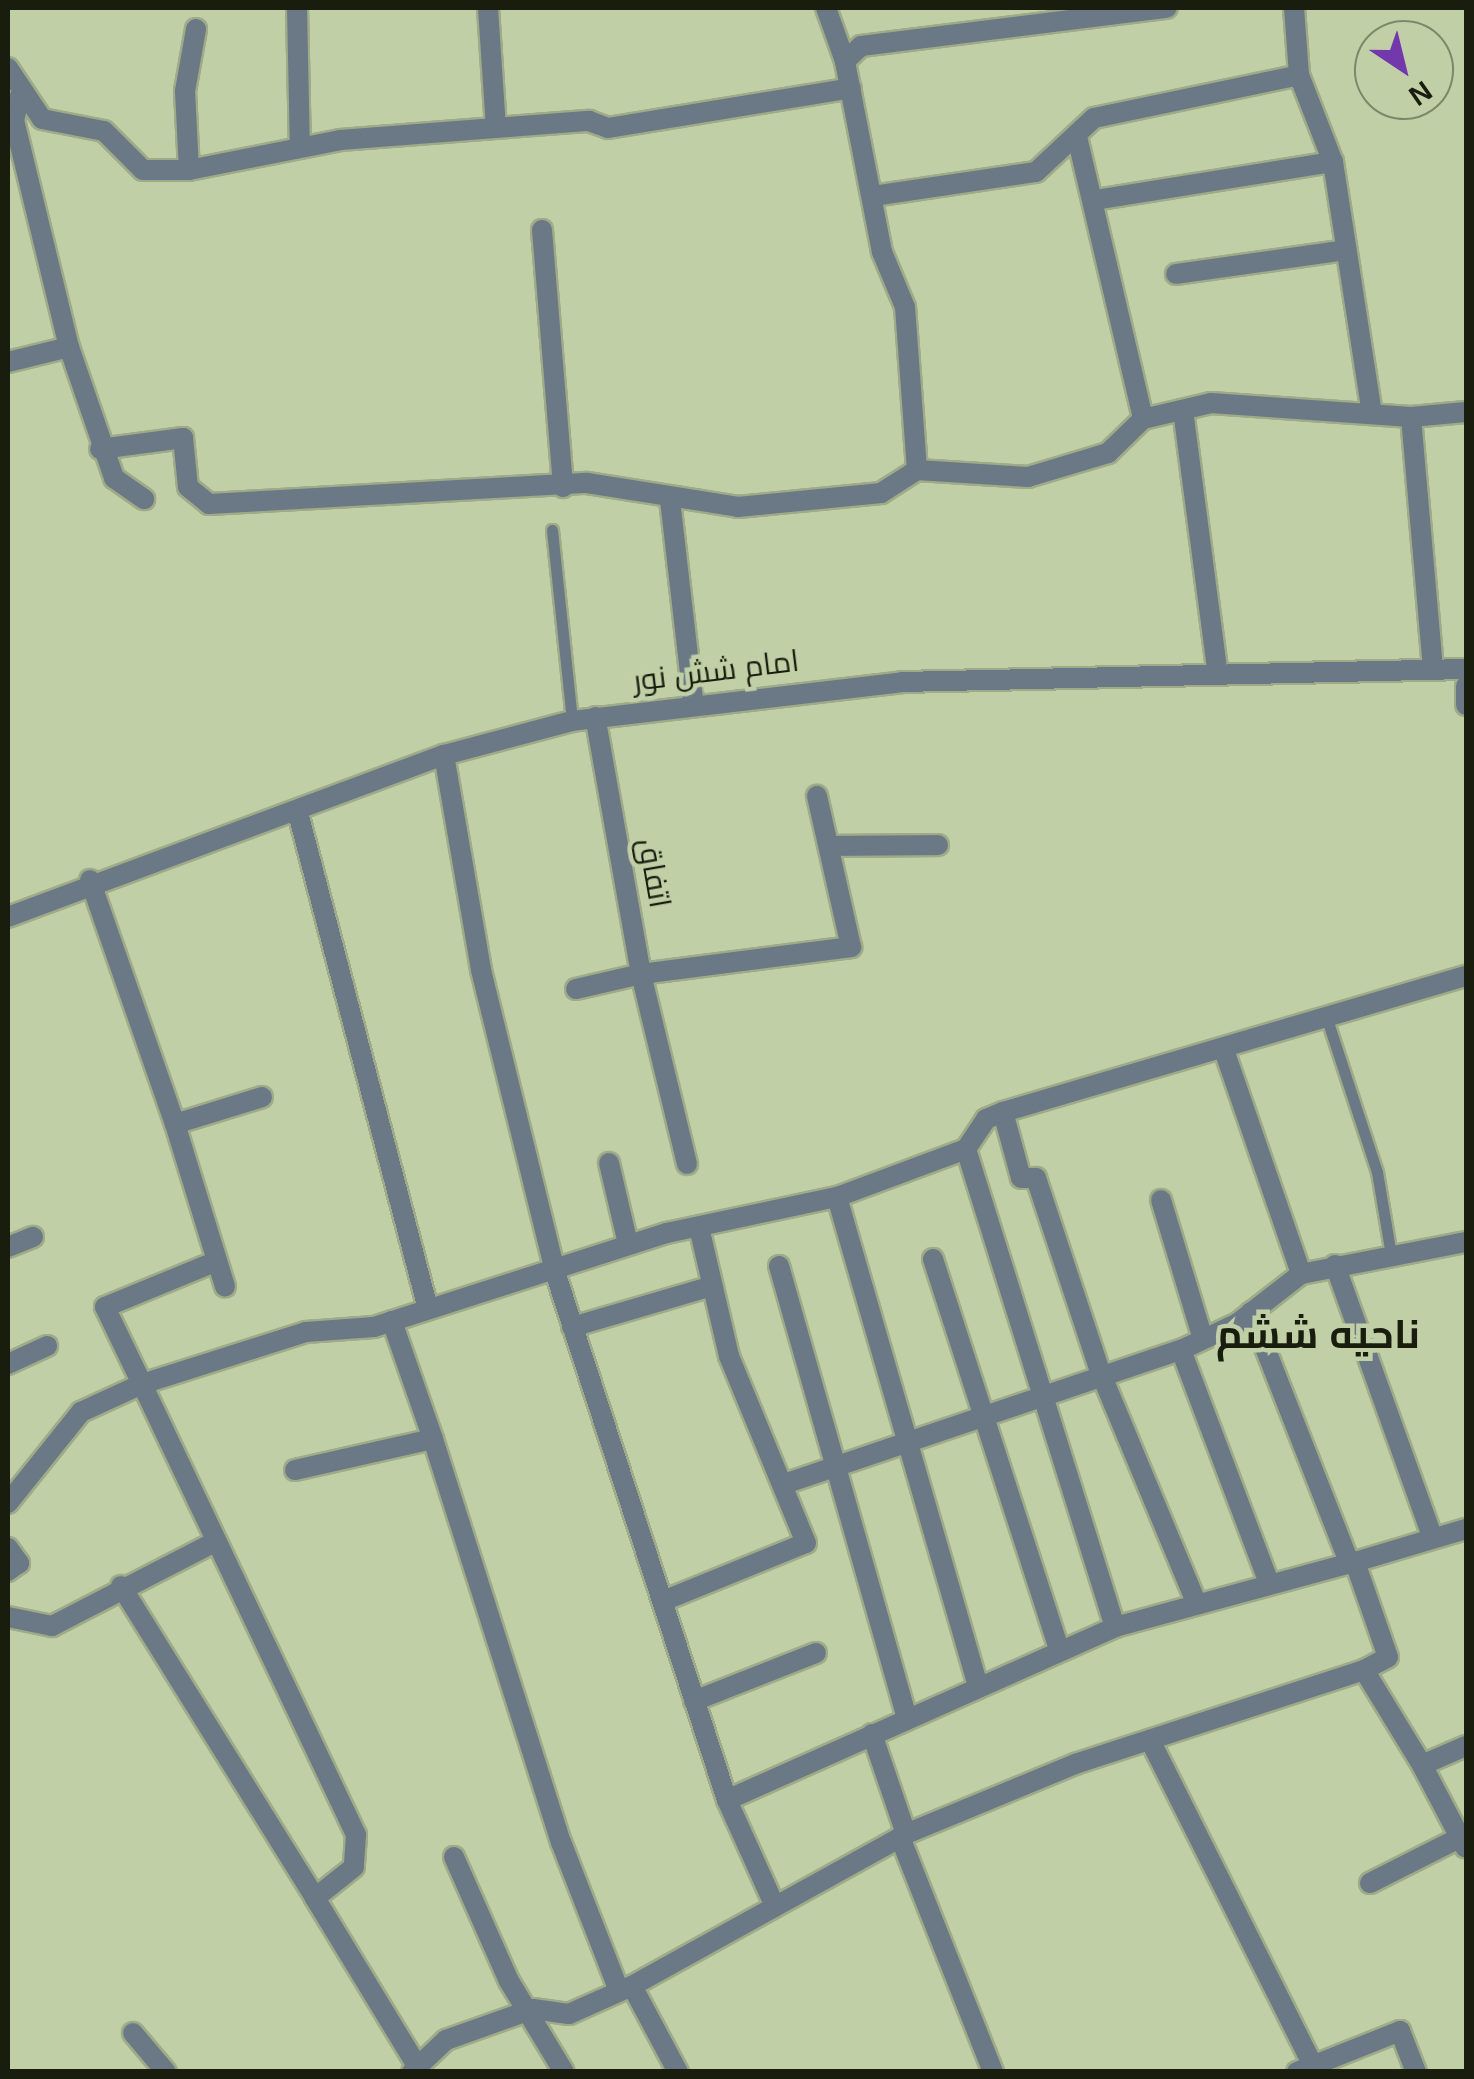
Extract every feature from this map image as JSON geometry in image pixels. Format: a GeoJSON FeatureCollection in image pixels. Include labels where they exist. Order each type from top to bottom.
{"type":"FeatureCollection","features":[{"type":"Feature","properties":{"kind":"street"},"geometry":{"type":"LineString","coordinates":[[297,8],[300,146]]}},
{"type":"Feature","properties":{"kind":"street"},"geometry":{"type":"LineString","coordinates":[[488,8],[496,128]]}},
{"type":"Feature","properties":{"kind":"street"},"geometry":{"type":"LineString","coordinates":[[826,8],[845,60],[872,196],[905,306],[916,470]]}},
{"type":"Feature","properties":{"kind":"street"},"geometry":{"type":"LineString","coordinates":[[845,60],[861,46],[1083,13],[1167,8]]}},
{"type":"Feature","properties":{"kind":"street"},"geometry":{"type":"LineString","coordinates":[[1312,8],[1294,8],[1299,75],[1332,162],[1372,413]]}},
{"type":"Feature","properties":{"kind":"street"},"geometry":{"type":"LineString","coordinates":[[188,170],[185,91],[196,29]]}},
{"type":"Feature","properties":{"kind":"street"},"geometry":{"type":"LineString","coordinates":[[8,68],[20,96],[42,119],[104,131],[143,170],[188,170],[300,146],[496,128],[589,120],[608,128],[851,88]]}},
{"type":"Feature","properties":{"kind":"street"},"geometry":{"type":"LineString","coordinates":[[872,196],[1036,172],[1078,141],[1094,118],[1299,75]]}},
{"type":"Feature","properties":{"kind":"street"},"geometry":{"type":"LineString","coordinates":[[20,96],[14,120],[69,347],[100,449],[114,478],[144,499]]}},
{"type":"Feature","properties":{"kind":"street"},"geometry":{"type":"LineString","coordinates":[[1078,141],[1095,200],[1143,419]]}},
{"type":"Feature","properties":{"kind":"street"},"geometry":{"type":"LineString","coordinates":[[1095,200],[1332,162]]}},
{"type":"Feature","properties":{"kind":"street"},"geometry":{"type":"LineString","coordinates":[[542,230],[563,488]]}},
{"type":"Feature","properties":{"kind":"street"},"geometry":{"type":"LineString","coordinates":[[1176,274],[1346,250]]}},
{"type":"Feature","properties":{"kind":"street"},"geometry":{"type":"LineString","coordinates":[[8,362],[69,347]]}},
{"type":"Feature","properties":{"kind":"street"},"geometry":{"type":"LineString","coordinates":[[100,449],[183,438],[188,487],[209,504],[563,488],[738,508],[881,493],[916,470],[1028,476],[1108,453],[1143,419],[1211,403],[1410,418],[1466,412]]}},
{"type":"Feature","properties":{"kind":"street"},"geometry":{"type":"LineString","coordinates":[[1183,410],[1217,669]]}},
{"type":"Feature","properties":{"kind":"street"},"geometry":{"type":"LineString","coordinates":[[1410,418],[1433,669]]}},
{"type":"Feature","properties":{"kind":"street"},"geometry":{"type":"LineString","coordinates":[[670,500],[693,700]]}},
{"type":"Feature","properties":{"kind":"street","name":"امام شش نور"},"geometry":{"type":"LineString","coordinates":[[8,917],[90,880],[298,813],[444,755],[572,720],[693,700],[1217,669],[1466,669]]}},
{"type":"Feature","properties":{"kind":"street"},"geometry":{"type":"LineString","coordinates":[[1466,686],[1466,705]]}},
{"type":"Feature","properties":{"kind":"street","name":"اتفاق"},"geometry":{"type":"LineString","coordinates":[[595,717],[641,974],[686,1164]]}},
{"type":"Feature","properties":{"kind":"street"},"geometry":{"type":"LineString","coordinates":[[444,755],[481,970],[555,1272],[726,1800],[774,1904]]}},
{"type":"Feature","properties":{"kind":"street"},"geometry":{"type":"LineString","coordinates":[[576,988],[641,974],[851,947],[832,846],[817,796]]}},
{"type":"Feature","properties":{"kind":"street"},"geometry":{"type":"LineString","coordinates":[[298,813],[428,1309]]}},
{"type":"Feature","properties":{"kind":"street"},"geometry":{"type":"LineString","coordinates":[[832,846],[938,844]]}},
{"type":"Feature","properties":{"kind":"street"},"geometry":{"type":"LineString","coordinates":[[90,880],[176,1124],[225,1287]]}},
{"type":"Feature","properties":{"kind":"street"},"geometry":{"type":"LineString","coordinates":[[8,1503],[81,1412],[142,1384],[306,1332],[392,1321],[555,1272],[628,1244],[837,1197],[966,1149],[986,1119],[1003,1112],[1466,976]]}},
{"type":"Feature","properties":{"kind":"street"},"geometry":{"type":"LineString","coordinates":[[1224,1050],[1301,1274]]}},
{"type":"Feature","properties":{"kind":"street"},"geometry":{"type":"LineString","coordinates":[[176,1124],[262,1097]]}},
{"type":"Feature","properties":{"kind":"street"},"geometry":{"type":"LineString","coordinates":[[1003,1112],[1021,1178],[1036,1178],[1102,1377],[1196,1602]]}},
{"type":"Feature","properties":{"kind":"street"},"geometry":{"type":"LineString","coordinates":[[966,1149],[1115,1627]]}},
{"type":"Feature","properties":{"kind":"street"},"geometry":{"type":"LineString","coordinates":[[609,1163],[628,1244]]}},
{"type":"Feature","properties":{"kind":"street"},"geometry":{"type":"LineString","coordinates":[[837,1197],[906,1449],[978,1686]]}},
{"type":"Feature","properties":{"kind":"street"},"geometry":{"type":"LineString","coordinates":[[1161,1200],[1202,1336]]}},
{"type":"Feature","properties":{"kind":"street"},"geometry":{"type":"LineString","coordinates":[[663,1602],[806,1543],[729,1356],[699,1227]]}},
{"type":"Feature","properties":{"kind":"street"},"geometry":{"type":"LineString","coordinates":[[8,1246],[33,1236]]}},
{"type":"Feature","properties":{"kind":"street"},"geometry":{"type":"LineString","coordinates":[[784,1484],[906,1449],[988,1416],[1181,1350],[1251,1312],[1301,1274],[1466,1242]]}},
{"type":"Feature","properties":{"kind":"street"},"geometry":{"type":"LineString","coordinates":[[933,1259],[978,1416],[988,1416]]}},
{"type":"Feature","properties":{"kind":"street"},"geometry":{"type":"LineString","coordinates":[[217,1261],[104,1307],[213,1543],[356,1836],[354,1867],[315,1898]]}},
{"type":"Feature","properties":{"kind":"street"},"geometry":{"type":"LineString","coordinates":[[1334,1265],[1433,1538]]}},
{"type":"Feature","properties":{"kind":"street"},"geometry":{"type":"LineString","coordinates":[[779,1266],[833,1468],[907,1717]]}},
{"type":"Feature","properties":{"kind":"street"},"geometry":{"type":"LineString","coordinates":[[572,1327],[712,1286]]}},
{"type":"Feature","properties":{"kind":"street"},"geometry":{"type":"LineString","coordinates":[[121,1586],[424,2065],[533,2009],[569,2014],[626,1988],[903,1836],[1150,1740],[1364,1670],[1388,1657],[1251,1312]]}},
{"type":"Feature","properties":{"kind":"street"},"geometry":{"type":"LineString","coordinates":[[392,1321],[561,1842],[626,1988],[678,2072]]}},
{"type":"Feature","properties":{"kind":"street"},"geometry":{"type":"LineString","coordinates":[[8,1364],[47,1346]]}},
{"type":"Feature","properties":{"kind":"street"},"geometry":{"type":"LineString","coordinates":[[1181,1350],[1268,1580]]}},
{"type":"Feature","properties":{"kind":"street"},"geometry":{"type":"LineString","coordinates":[[988,1416],[1059,1650]]}},
{"type":"Feature","properties":{"kind":"street"},"geometry":{"type":"LineString","coordinates":[[295,1470],[433,1439]]}},
{"type":"Feature","properties":{"kind":"street"},"geometry":{"type":"LineString","coordinates":[[726,1800],[1115,1627],[1268,1580],[1352,1562],[1466,1529]]}},
{"type":"Feature","properties":{"kind":"street"},"geometry":{"type":"LineString","coordinates":[[8,1617],[52,1626],[121,1586],[213,1543]]}},
{"type":"Feature","properties":{"kind":"street"},"geometry":{"type":"LineString","coordinates":[[8,1548],[18,1563],[8,1571]]}},
{"type":"Feature","properties":{"kind":"street"},"geometry":{"type":"LineString","coordinates":[[694,1701],[816,1653]]}},
{"type":"Feature","properties":{"kind":"street"},"geometry":{"type":"LineString","coordinates":[[1364,1670],[1422,1765],[1465,1847],[1370,1882]]}},
{"type":"Feature","properties":{"kind":"street"},"geometry":{"type":"LineString","coordinates":[[872,1734],[903,1836],[992,2072]]}},
{"type":"Feature","properties":{"kind":"street"},"geometry":{"type":"LineString","coordinates":[[1150,1740],[1309,2069],[1400,2031],[1416,2072]]}},
{"type":"Feature","properties":{"kind":"street"},"geometry":{"type":"LineString","coordinates":[[1422,1765],[1466,1746]]}},
{"type":"Feature","properties":{"kind":"street"},"geometry":{"type":"LineString","coordinates":[[454,1856],[509,1981],[533,2009],[564,2072]]}},
{"type":"Feature","properties":{"kind":"street"},"geometry":{"type":"LineString","coordinates":[[133,2033],[166,2072]]}},
{"type":"Feature","properties":{"kind":"lane"},"geometry":{"type":"LineString","coordinates":[[552,530],[572,720]]}},
{"type":"Feature","properties":{"kind":"lane"},"geometry":{"type":"LineString","coordinates":[[1326,1016],[1378,1172],[1391,1255]]}},
{"type":"Feature","properties":{"kind":"district","name":"ناحیه ششم"},"geometry":{"type":"Point","coordinates":[1318,1334]}}]}
